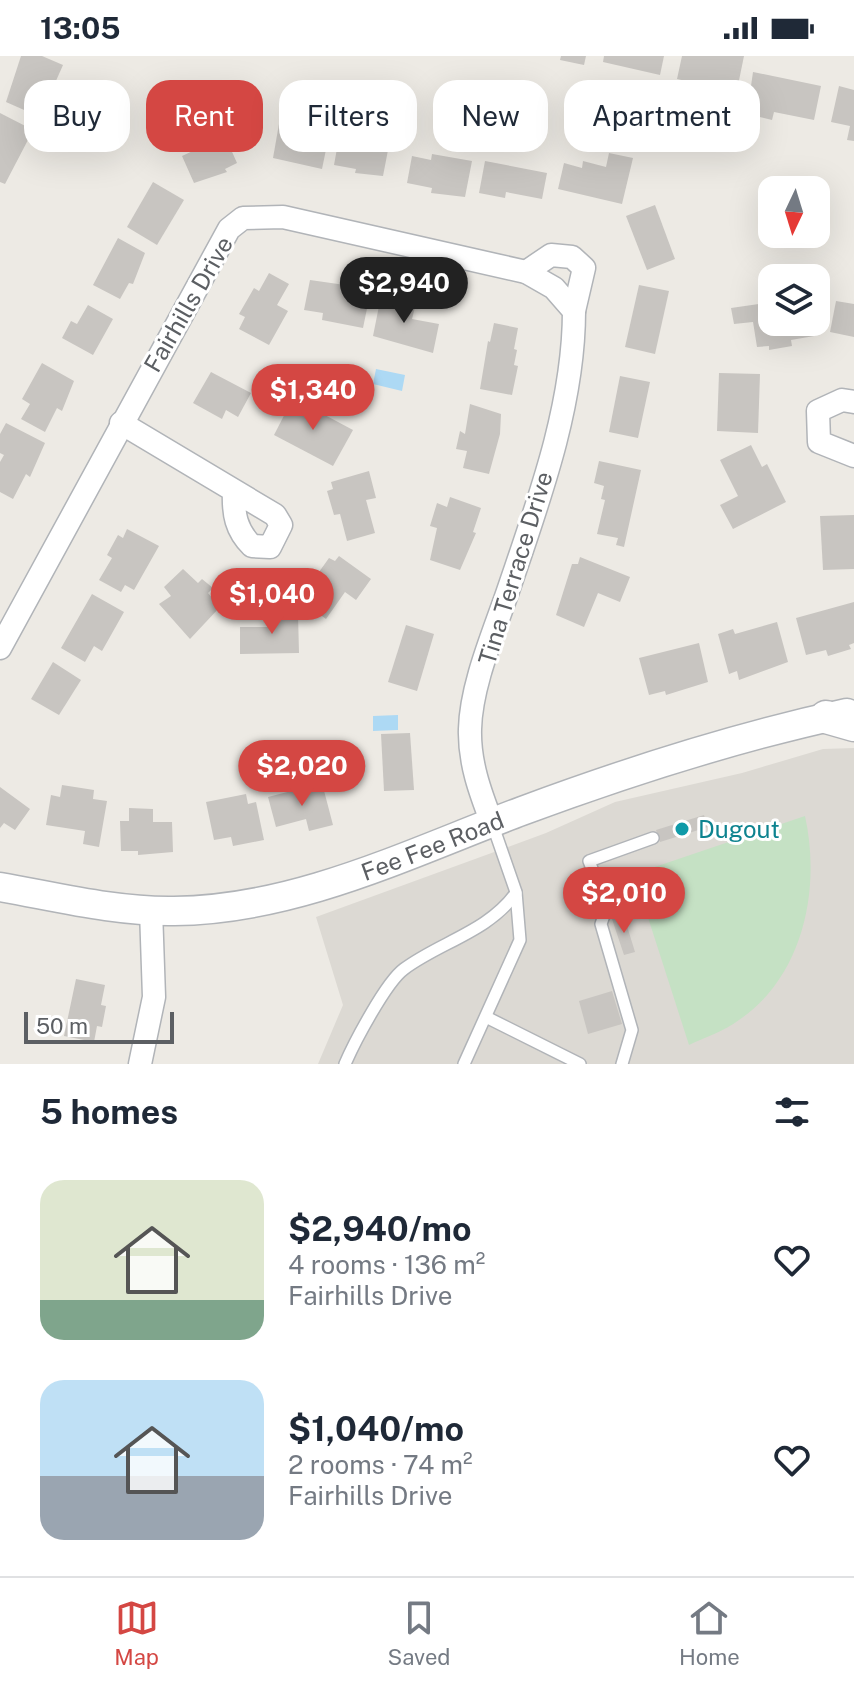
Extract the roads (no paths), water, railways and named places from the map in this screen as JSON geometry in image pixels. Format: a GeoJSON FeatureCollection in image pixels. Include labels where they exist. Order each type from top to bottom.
{"type":"FeatureCollection","features":[{"type":"Feature","properties":{"kind":"street","name":"Fairhills Drive"},"geometry":{"type":"LineString","coordinates":[[0,648],[229,229],[243,218],[283,217],[526,272],[554,288],[574,311]]}},
{"type":"Feature","properties":{"kind":"street","name":"Tina Terrace Drive"},"geometry":{"type":"LineString","coordinates":[[492,823],[475,776],[470,727],[485,656],[535,515],[574,346],[574,311],[584,268],[572,257],[551,255],[526,272]]}},
{"type":"Feature","properties":{"kind":"street"},"geometry":{"type":"LineString","coordinates":[[854,402],[842,400],[818,411],[817,434],[819,442],[854,456]]}},
{"type":"Feature","properties":{"kind":"street"},"geometry":{"type":"LineString","coordinates":[[121,423],[234,491]]}},
{"type":"Feature","properties":{"kind":"street","name":"Fee Fee Road"},"geometry":{"type":"LineString","coordinates":[[0,887],[151,910],[217,908],[336,882],[584,788],[845,718]]}},
{"type":"Feature","properties":{"kind":"street"},"geometry":{"type":"LineString","coordinates":[[140,1064],[154,997],[151,910]]}},
{"type":"Feature","properties":{"kind":"lane"},"geometry":{"type":"LineString","coordinates":[[464,1064],[520,940],[516,892],[492,823]]}},
{"type":"Feature","properties":{"kind":"lane"},"geometry":{"type":"LineString","coordinates":[[622,1064],[632,1030],[601,924],[607,907],[589,861],[653,838]]}},
{"type":"Feature","properties":{"kind":"lane"},"geometry":{"type":"LineString","coordinates":[[345,1064],[356,1039],[401,970],[451,944],[504,909],[516,892]]}},
{"type":"Feature","properties":{"kind":"lane"},"geometry":{"type":"LineString","coordinates":[[486,1017],[580,1064]]}},
{"type":"Feature","properties":{"kind":"water"},"geometry":{"type":"Polygon","coordinates":[[[376,369],[405,375],[402,391],[373,384],[376,369]]]}},
{"type":"Feature","properties":{"kind":"water"},"geometry":{"type":"Polygon","coordinates":[[[398,715],[398,730],[373,731],[373,716],[398,715]]]}},
{"type":"Feature","properties":{"kind":"place","name":"Dugout"},"geometry":{"type":"Point","coordinates":[682,829]}}]}
